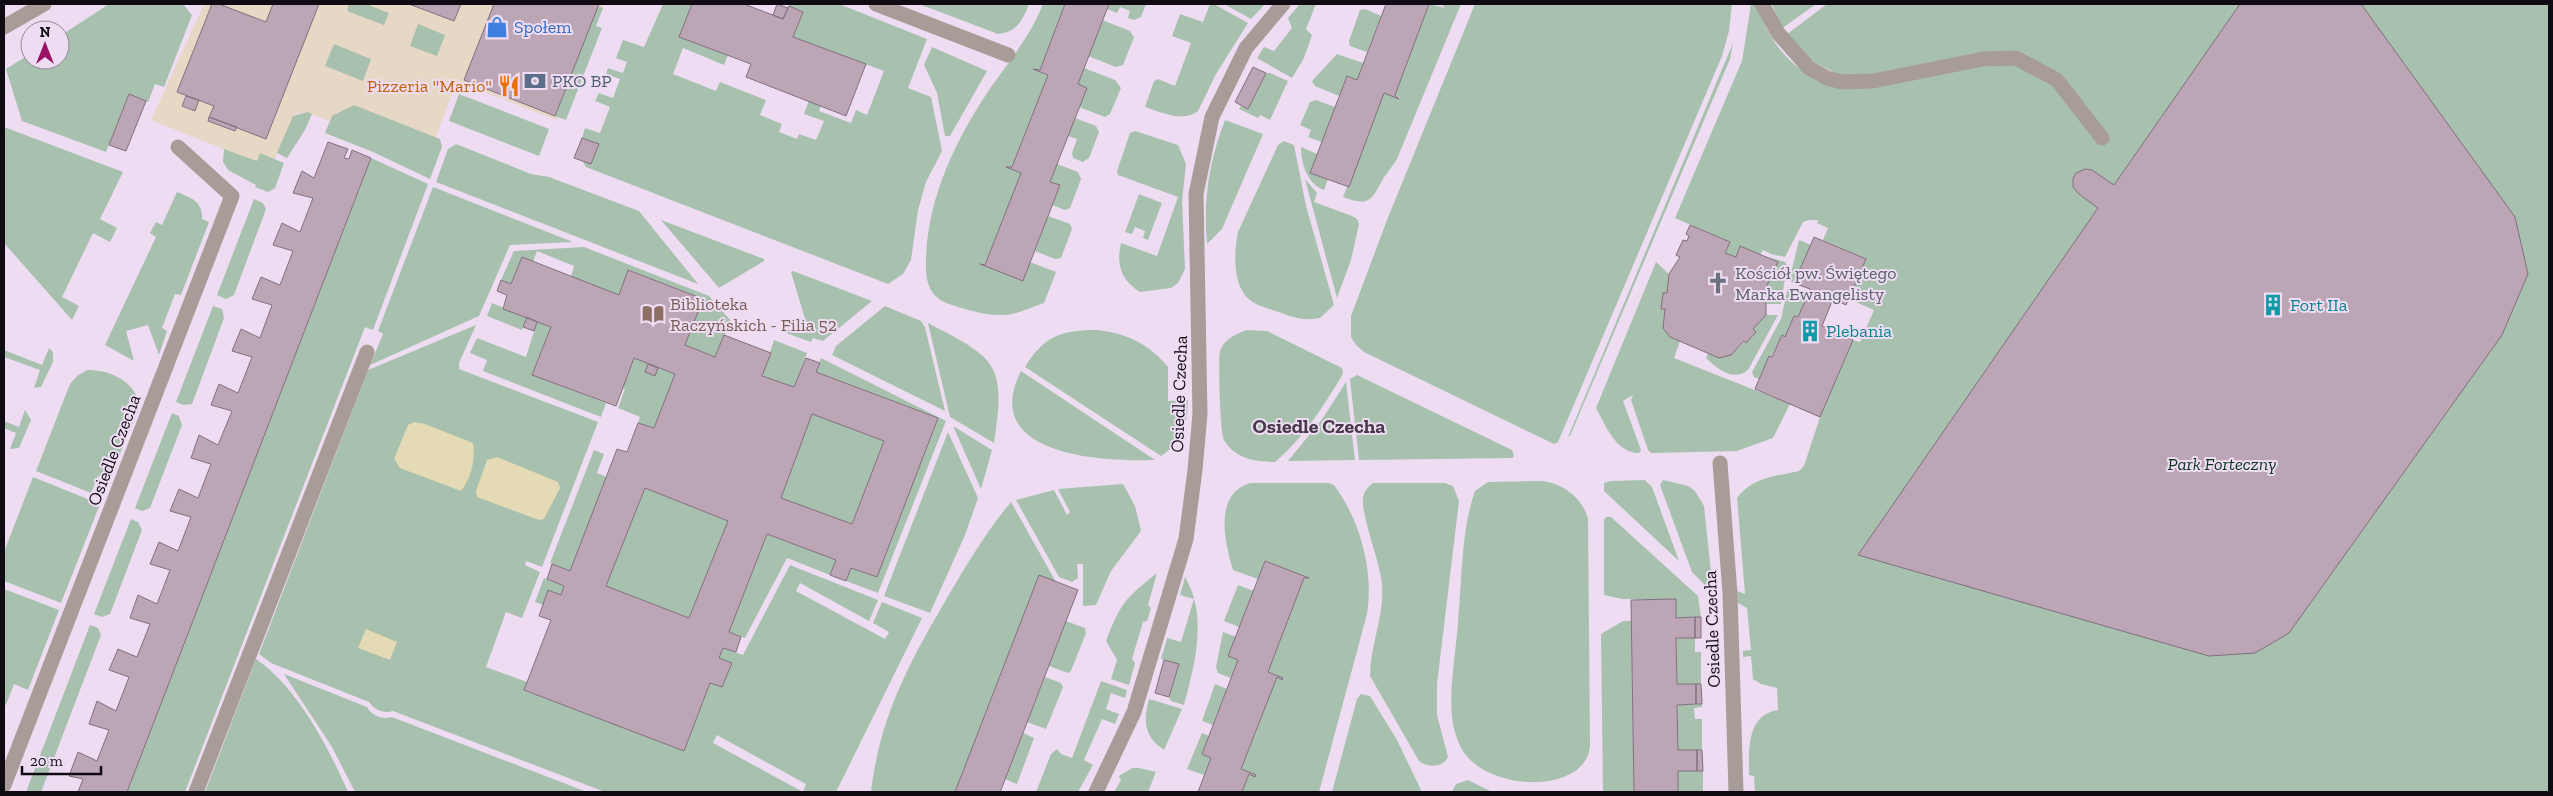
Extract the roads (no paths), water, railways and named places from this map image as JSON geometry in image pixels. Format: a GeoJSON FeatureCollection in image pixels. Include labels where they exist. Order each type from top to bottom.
{"type":"FeatureCollection","features":[{"type":"Feature","properties":{"kind":"street"},"geometry":{"type":"LineString","coordinates":[[4,27],[44,4]]}},
{"type":"Feature","properties":{"kind":"street"},"geometry":{"type":"LineString","coordinates":[[876,4],[1008,55]]}},
{"type":"Feature","properties":{"kind":"street","name":"Osiedle Czecha"},"geometry":{"type":"LineString","coordinates":[[1096,792],[1134,712],[1186,539],[1200,414],[1196,194],[1212,117],[1246,48],[1284,4]]}},
{"type":"Feature","properties":{"kind":"street"},"geometry":{"type":"LineString","coordinates":[[1762,4],[1778,34],[1809,68],[1827,78],[1842,82],[1874,81],[1984,59],[2016,58],[2057,80],[2102,138]]}},
{"type":"Feature","properties":{"kind":"street","name":"Osiedle Czecha"},"geometry":{"type":"LineString","coordinates":[[4,785],[232,196],[178,147]]}},
{"type":"Feature","properties":{"kind":"street"},"geometry":{"type":"LineString","coordinates":[[196,792],[367,352]]}},
{"type":"Feature","properties":{"kind":"street","name":"Osiedle Czecha"},"geometry":{"type":"LineString","coordinates":[[1720,464],[1730,592],[1736,792]]}},
{"type":"Feature","properties":{"kind":"place","name":"Społem"},"geometry":{"type":"Point","coordinates":[497,27]}},
{"type":"Feature","properties":{"kind":"place","name":"PKO BP"},"geometry":{"type":"Point","coordinates":[535,81]}},
{"type":"Feature","properties":{"kind":"place","name":"Pizzeria \"Mario\""},"geometry":{"type":"Point","coordinates":[509,86]}},
{"type":"Feature","properties":{"kind":"place","name":"Kościół pw. Świętego Marka Ewangelisty"},"geometry":{"type":"Point","coordinates":[1718,283]}},
{"type":"Feature","properties":{"kind":"place","name":"Fort IIa"},"geometry":{"type":"Point","coordinates":[2273,305]}},
{"type":"Feature","properties":{"kind":"place","name":"Biblioteka Raczyńskich - Filia 52"},"geometry":{"type":"Point","coordinates":[653,314]}},
{"type":"Feature","properties":{"kind":"place","name":"Plebania"},"geometry":{"type":"Point","coordinates":[1810,331]}},
{"type":"Feature","properties":{"kind":"district","name":"Osiedle Czecha"},"geometry":{"type":"Point","coordinates":[1319,426]}},
{"type":"Feature","properties":{"kind":"park label","name":"Park Forteczny"},"geometry":{"type":"Point","coordinates":[2222,464]}}]}
